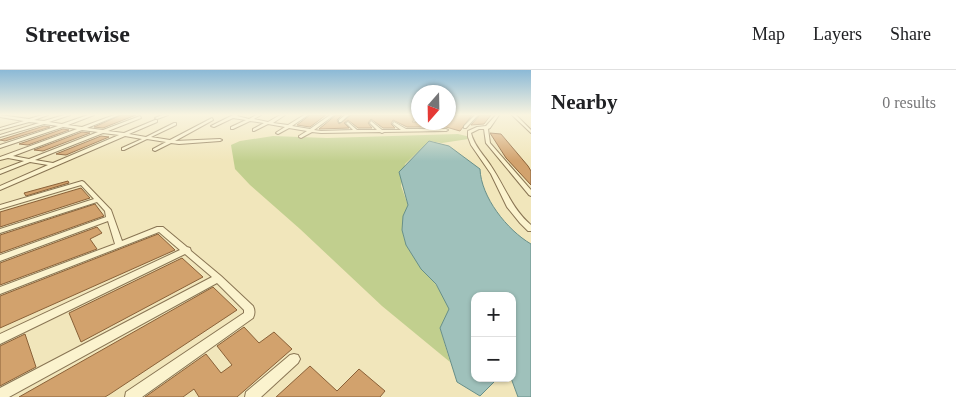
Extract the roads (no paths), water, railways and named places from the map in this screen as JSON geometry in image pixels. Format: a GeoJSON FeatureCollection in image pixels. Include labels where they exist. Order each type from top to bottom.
{"type":"FeatureCollection","features":[{"type":"Feature","properties":{"kind":"street"},"geometry":{"type":"LineString","coordinates":[[0,136],[19,130]]}},
{"type":"Feature","properties":{"kind":"street"},"geometry":{"type":"LineString","coordinates":[[0,147],[50,130]]}},
{"type":"Feature","properties":{"kind":"street"},"geometry":{"type":"LineString","coordinates":[[0,159],[79,130]]}},
{"type":"Feature","properties":{"kind":"street"},"geometry":{"type":"LineString","coordinates":[[90,130],[170,142],[192,143],[220,140]]}},
{"type":"Feature","properties":{"kind":"street"},"geometry":{"type":"LineString","coordinates":[[0,172],[106,130]]}},
{"type":"Feature","properties":{"kind":"street"},"geometry":{"type":"LineString","coordinates":[[0,188],[134,130]]}},
{"type":"Feature","properties":{"kind":"street"},"geometry":{"type":"LineString","coordinates":[[124,149],[162,130]]}},
{"type":"Feature","properties":{"kind":"street"},"geometry":{"type":"LineString","coordinates":[[155,150],[191,130]]}},
{"type":"Feature","properties":{"kind":"street"},"geometry":{"type":"LineString","coordinates":[[301,137],[310,130]]}},
{"type":"Feature","properties":{"kind":"street"},"geometry":{"type":"LineString","coordinates":[[312,130],[334,133],[442,130]]}},
{"type":"Feature","properties":{"kind":"street"},"geometry":{"type":"LineString","coordinates":[[473,130],[469,132],[469,140],[489,166],[512,212],[531,229]]}},
{"type":"Feature","properties":{"kind":"street"},"geometry":{"type":"LineString","coordinates":[[487,130],[485,133],[488,143],[530,193]]}},
{"type":"Feature","properties":{"kind":"street"},"geometry":{"type":"LineString","coordinates":[[0,155],[54,165]]}},
{"type":"Feature","properties":{"kind":"street"},"geometry":{"type":"LineString","coordinates":[[0,207],[82,182],[108,210],[119,244]]}},
{"type":"Feature","properties":{"kind":"street"},"geometry":{"type":"LineString","coordinates":[[0,231],[98,200]]}},
{"type":"Feature","properties":{"kind":"street"},"geometry":{"type":"LineString","coordinates":[[0,258],[110,218]]}},
{"type":"Feature","properties":{"kind":"street"},"geometry":{"type":"LineString","coordinates":[[0,291],[160,228],[218,278],[249,309],[249,315],[131,397]]}},
{"type":"Feature","properties":{"kind":"street"},"geometry":{"type":"LineString","coordinates":[[0,339],[187,250]]}},
{"type":"Feature","properties":{"kind":"street"},"geometry":{"type":"LineString","coordinates":[[0,395],[218,278]]}},
{"type":"Feature","properties":{"kind":"street"},"geometry":{"type":"LineString","coordinates":[[251,397],[294,359]]}},
{"type":"Feature","properties":{"kind":"water"},"geometry":{"type":"Polygon","coordinates":[[[429,141],[449,146],[480,169],[485,191],[497,212],[513,230],[531,244],[531,397],[518,397],[512,382],[516,382],[516,292],[471,292],[471,382],[494,382],[480,396],[457,382],[440,328],[449,309],[436,284],[421,269],[406,245],[402,230],[403,216],[408,205],[399,172],[429,141]]]}}]}
